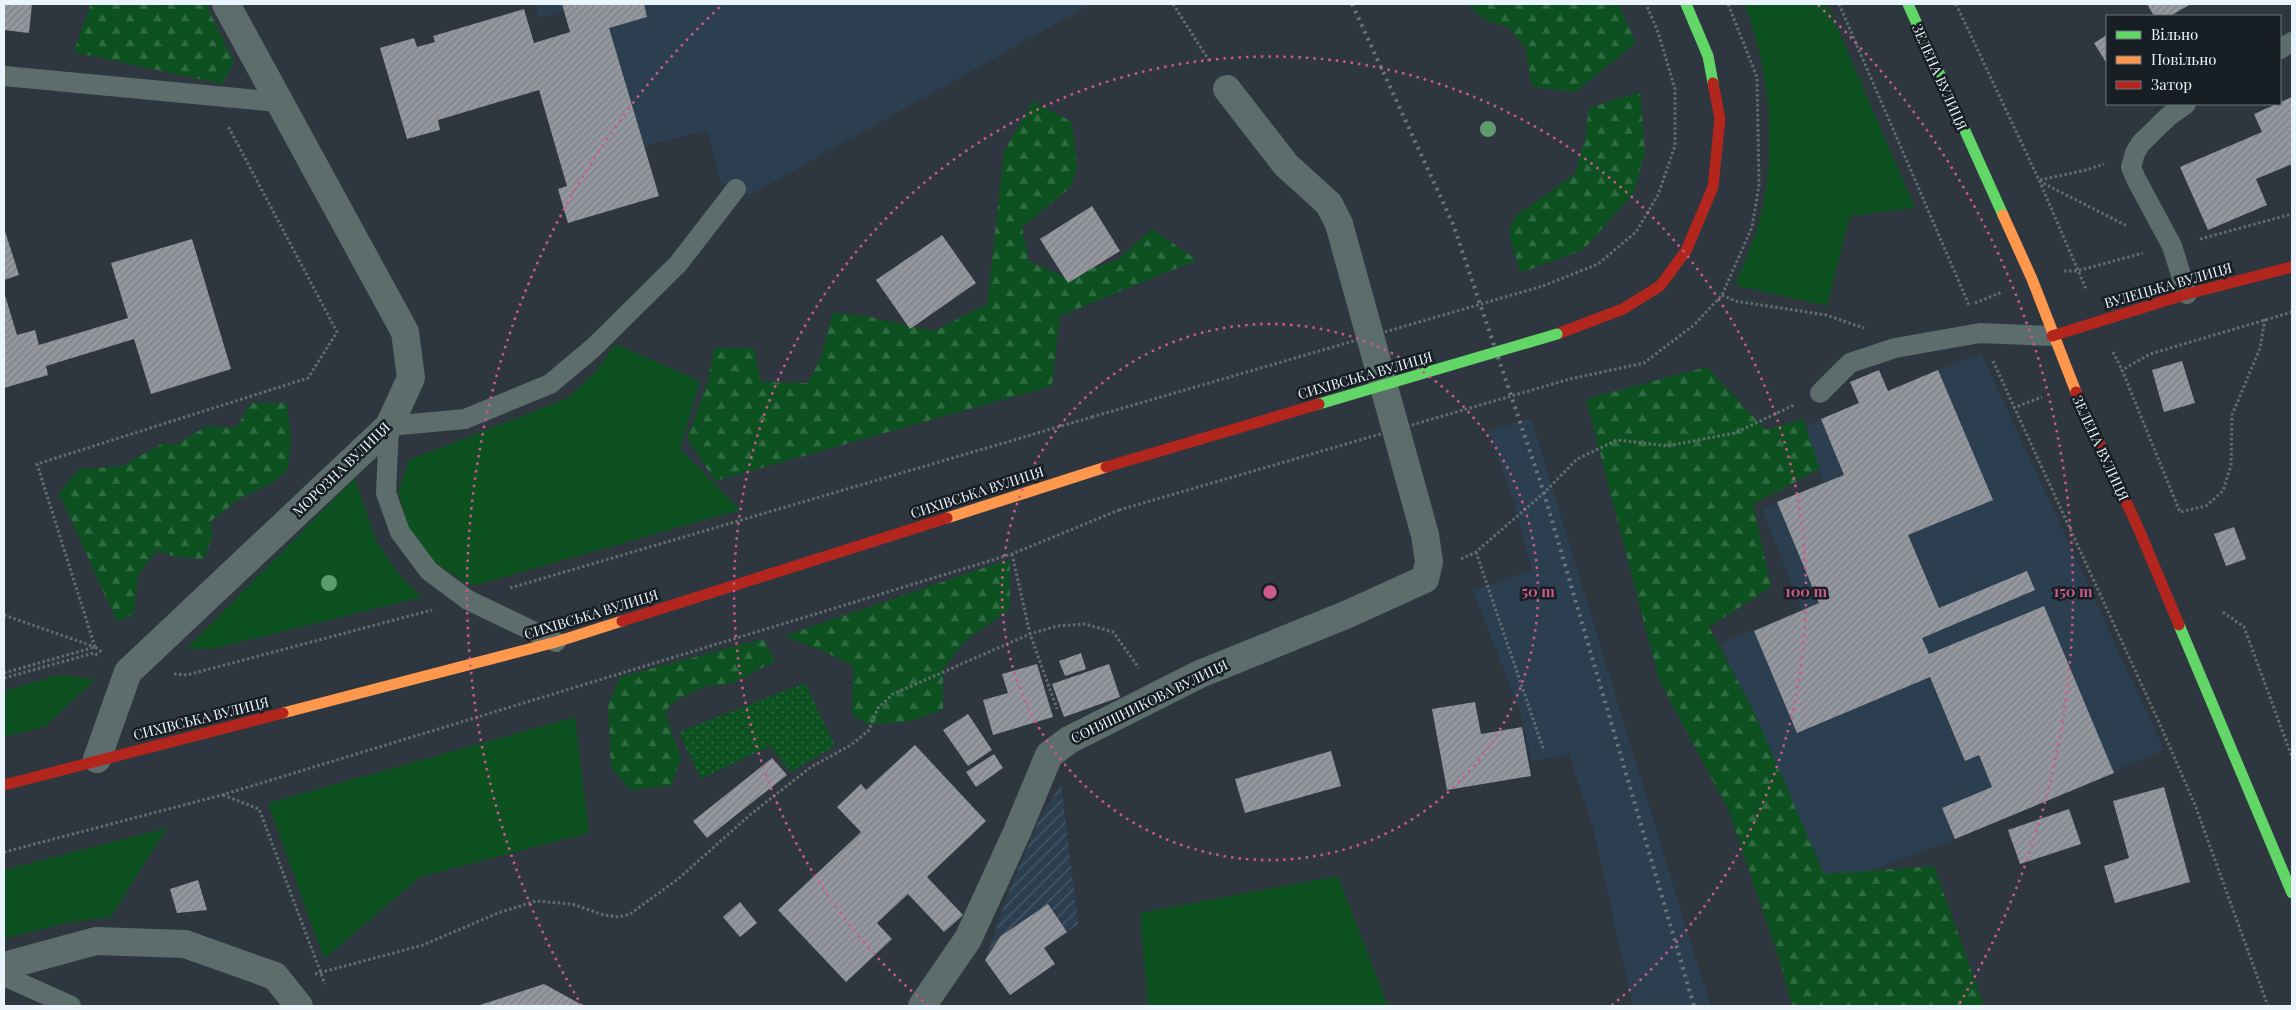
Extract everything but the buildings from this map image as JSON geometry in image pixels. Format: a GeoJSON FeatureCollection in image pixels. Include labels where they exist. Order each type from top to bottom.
{"type":"FeatureCollection","features":[{"type":"Feature","properties":{"kind":"main road","name":"СИХІВСЬКА ВУЛИЦЯ"},"geometry":{"type":"LineString","coordinates":[[4,785],[556,642],[1106,467],[1557,334],[1623,309],[1660,286],[1686,251],[1713,188],[1720,119],[1708,56],[1686,4]]}},
{"type":"Feature","properties":{"kind":"main road","name":"ЗЕЛЕНА ВУЛИЦЯ"},"geometry":{"type":"LineString","coordinates":[[1908,4],[2032,279],[2052,336],[2140,532],[2284,868],[2292,893]]}},
{"type":"Feature","properties":{"kind":"main road","name":"ВУЛЕЦЬКА ВУЛИЦЯ"},"geometry":{"type":"LineString","coordinates":[[2052,336],[2187,294],[2292,267]]}},
{"type":"Feature","properties":{"kind":"street","name":"МОРОЗНА ВУЛИЦЯ"},"geometry":{"type":"LineString","coordinates":[[97,760],[128,672],[389,426],[411,378],[405,332],[226,4]]}},
{"type":"Feature","properties":{"kind":"street"},"geometry":{"type":"LineString","coordinates":[[1227,89],[1286,165],[1329,204],[1339,224],[1425,535],[1429,562],[1425,579]]}},
{"type":"Feature","properties":{"kind":"street","name":"СОНЯШНИКОВА ВУЛИЦЯ"},"geometry":{"type":"LineString","coordinates":[[922,1006],[968,939],[1017,832],[1048,755],[1069,740],[1200,674],[1348,614],[1425,579]]}},
{"type":"Feature","properties":{"kind":"street"},"geometry":{"type":"LineString","coordinates":[[4,966],[96,941],[185,944],[275,976],[299,1006]]}},
{"type":"Feature","properties":{"kind":"lane"},"geometry":{"type":"LineString","coordinates":[[2281,48],[2292,42]]}},
{"type":"Feature","properties":{"kind":"lane"},"geometry":{"type":"LineString","coordinates":[[4,76],[278,102]]}},
{"type":"Feature","properties":{"kind":"lane"},"geometry":{"type":"LineString","coordinates":[[2185,105],[2169,116],[2141,143],[2135,153],[2132,167],[2136,179],[2170,246],[2187,294]]}},
{"type":"Feature","properties":{"kind":"lane"},"geometry":{"type":"LineString","coordinates":[[556,642],[468,600],[429,571],[400,532],[386,492],[389,426],[465,419],[550,384],[593,348],[678,264],[736,189]]}},
{"type":"Feature","properties":{"kind":"lane"},"geometry":{"type":"LineString","coordinates":[[1820,393],[1850,363],[1895,348],[1980,334],[2052,336]]}},
{"type":"Feature","properties":{"kind":"lane"},"geometry":{"type":"LineString","coordinates":[[4,976],[71,1006]]}},
{"type":"Feature","properties":{"kind":"path"},"geometry":{"type":"LineString","coordinates":[[1173,4],[1227,89]]}},
{"type":"Feature","properties":{"kind":"path"},"geometry":{"type":"LineString","coordinates":[[187,675],[468,600],[1543,286],[1598,264],[1636,232],[1658,195],[1675,146],[1675,89],[1658,32],[1646,4]]}},
{"type":"Feature","properties":{"kind":"path"},"geometry":{"type":"LineString","coordinates":[[1728,4],[1757,77],[1758,184]]}},
{"type":"Feature","properties":{"kind":"path"},"geometry":{"type":"LineString","coordinates":[[1839,4],[1969,306],[2004,291]]}},
{"type":"Feature","properties":{"kind":"path"},"geometry":{"type":"LineString","coordinates":[[1956,4],[2039,180],[2086,289]]}},
{"type":"Feature","properties":{"kind":"path"},"geometry":{"type":"LineString","coordinates":[[95,648],[37,464],[308,378],[337,332],[211,96]]}},
{"type":"Feature","properties":{"kind":"path"},"geometry":{"type":"LineString","coordinates":[[2039,180],[2086,170],[2135,153]]}},
{"type":"Feature","properties":{"kind":"path"},"geometry":{"type":"LineString","coordinates":[[2039,180],[2170,246]]}},
{"type":"Feature","properties":{"kind":"path"},"geometry":{"type":"LineString","coordinates":[[2061,272],[2077,271],[2292,214]]}},
{"type":"Feature","properties":{"kind":"path"},"geometry":{"type":"LineString","coordinates":[[1722,295],[1735,301],[1826,315]]}},
{"type":"Feature","properties":{"kind":"path"},"geometry":{"type":"LineString","coordinates":[[2122,370],[2150,354],[2292,312]]}},
{"type":"Feature","properties":{"kind":"path"},"geometry":{"type":"LineString","coordinates":[[2113,352],[2180,512],[2206,506],[2223,491],[2231,465],[2232,415],[2260,348],[2265,319]]}},
{"type":"Feature","properties":{"kind":"path"},"geometry":{"type":"LineString","coordinates":[[1990,356],[2162,729],[2195,805],[2268,1006]]}},
{"type":"Feature","properties":{"kind":"path"},"geometry":{"type":"LineString","coordinates":[[4,852],[222,795],[1012,554],[1119,510],[1570,379]]}},
{"type":"Feature","properties":{"kind":"path"},"geometry":{"type":"LineString","coordinates":[[1425,579],[1476,552],[1544,492],[1577,459],[1617,440],[1668,446],[1735,433],[1820,393]]}},
{"type":"Feature","properties":{"kind":"path"},"geometry":{"type":"LineString","coordinates":[[2014,408],[2044,396]]}},
{"type":"Feature","properties":{"kind":"path"},"geometry":{"type":"LineString","coordinates":[[1476,552],[1544,750]]}},
{"type":"Feature","properties":{"kind":"path"},"geometry":{"type":"LineString","coordinates":[[1012,554],[1030,634],[1069,740]]}},
{"type":"Feature","properties":{"kind":"path"},"geometry":{"type":"LineString","coordinates":[[2222,612],[2244,627],[2292,756]]}},
{"type":"Feature","properties":{"kind":"path"},"geometry":{"type":"LineString","coordinates":[[4,615],[95,648],[128,672]]}},
{"type":"Feature","properties":{"kind":"path"},"geometry":{"type":"LineString","coordinates":[[275,976],[321,973],[423,945],[498,913],[536,901],[572,904],[604,915],[619,917],[630,914],[678,879],[751,814],[811,767],[851,745],[869,730],[878,708],[894,694],[1030,634],[1057,626],[1085,624],[1113,632],[1146,678],[1160,693]]}},
{"type":"Feature","properties":{"kind":"path"},"geometry":{"type":"LineString","coordinates":[[4,673],[95,648]]}},
{"type":"Feature","properties":{"kind":"path"},"geometry":{"type":"LineString","coordinates":[[4,678],[94,653],[128,672]]}},
{"type":"Feature","properties":{"kind":"path"},"geometry":{"type":"LineString","coordinates":[[222,795],[259,809],[328,991]]}},
{"type":"Feature","properties":{"kind":"shaded area"},"geometry":{"type":"Polygon","coordinates":[[[536,4],[1091,4],[750,195],[721,183],[708,130],[644,146],[564,11],[539,18],[536,4]]]}},
{"type":"Feature","properties":{"kind":"shaded area"},"geometry":{"type":"Polygon","coordinates":[[[1981,353],[2164,750],[1955,839],[1809,894],[1721,643],[1802,610],[1762,509],[1824,483],[1803,427],[1981,353]]]}},
{"type":"Feature","properties":{"kind":"shaded area"},"geometry":{"type":"Polygon","coordinates":[[[1531,418],[1711,1006],[1633,1006],[1593,827],[1569,754],[1532,761],[1519,709],[1473,591],[1532,570],[1514,502],[1489,431],[1531,418]]]}},
{"type":"Feature","properties":{"kind":"shaded area"},"geometry":{"type":"Polygon","coordinates":[[[1061,784],[1078,924],[1044,948],[1055,964],[1010,995],[985,960],[1009,892],[1038,823],[1061,784]]]}},
{"type":"Feature","properties":{"kind":"green space"},"geometry":{"type":"Polygon","coordinates":[[[91,4],[206,4],[234,62],[222,84],[74,52],[91,4]]]}},
{"type":"Feature","properties":{"kind":"green space"},"geometry":{"type":"Polygon","coordinates":[[[1466,4],[1618,4],[1636,43],[1575,92],[1532,87],[1525,48],[1509,28],[1486,20],[1466,4]]]}},
{"type":"Feature","properties":{"kind":"green space"},"geometry":{"type":"Polygon","coordinates":[[[1744,4],[1827,4],[1915,208],[1850,216],[1827,306],[1735,285],[1756,232],[1768,175],[1770,146],[1766,88],[1761,59],[1744,4]]]}},
{"type":"Feature","properties":{"kind":"green space"},"geometry":{"type":"Polygon","coordinates":[[[1640,92],[1645,152],[1634,193],[1583,250],[1520,273],[1509,233],[1515,216],[1575,174],[1585,139],[1589,108],[1640,92]]]}},
{"type":"Feature","properties":{"kind":"green space"},"geometry":{"type":"Polygon","coordinates":[[[1033,101],[1072,122],[1077,168],[1071,187],[1022,227],[1029,261],[1062,276],[1116,261],[1152,229],[1197,260],[1060,316],[1052,386],[715,481],[687,438],[708,381],[714,348],[754,348],[761,382],[808,383],[820,360],[833,313],[866,316],[934,331],[987,304],[1004,152],[1033,101]]]}},
{"type":"Feature","properties":{"kind":"green space"},"geometry":{"type":"Polygon","coordinates":[[[616,344],[700,381],[680,449],[740,510],[472,586],[435,563],[408,526],[398,493],[409,460],[568,398],[596,371],[616,344]]]}},
{"type":"Feature","properties":{"kind":"green space"},"geometry":{"type":"Polygon","coordinates":[[[1707,367],[1766,430],[1803,419],[1820,469],[1753,504],[1771,587],[1709,627],[1754,712],[1824,874],[1934,866],[1984,1006],[1792,1006],[1779,958],[1728,809],[1659,680],[1586,399],[1707,367]]]}},
{"type":"Feature","properties":{"kind":"green space"},"geometry":{"type":"Polygon","coordinates":[[[251,403],[287,403],[291,437],[288,469],[274,482],[241,498],[211,521],[212,538],[204,559],[177,557],[156,551],[138,576],[134,614],[117,622],[59,493],[80,469],[122,466],[163,443],[175,445],[207,426],[236,428],[251,403]]]}},
{"type":"Feature","properties":{"kind":"green space"},"geometry":{"type":"Polygon","coordinates":[[[355,478],[375,538],[396,571],[422,597],[213,649],[186,649],[355,478]]]}},
{"type":"Feature","properties":{"kind":"green space"},"geometry":{"type":"Polygon","coordinates":[[[1010,559],[1010,609],[966,640],[943,669],[943,709],[912,721],[869,725],[852,715],[853,666],[821,650],[784,636],[1010,559]]]}},
{"type":"Feature","properties":{"kind":"green space"},"geometry":{"type":"Polygon","coordinates":[[[763,639],[775,661],[733,683],[703,687],[676,700],[665,712],[681,759],[671,786],[630,790],[611,767],[608,706],[620,677],[763,639]]]}},
{"type":"Feature","properties":{"kind":"green space"},"geometry":{"type":"Polygon","coordinates":[[[59,675],[96,679],[44,727],[4,737],[4,691],[59,675]]]}},
{"type":"Feature","properties":{"kind":"green space"},"geometry":{"type":"Polygon","coordinates":[[[805,683],[835,746],[791,772],[770,746],[701,779],[679,732],[805,683]]]}},
{"type":"Feature","properties":{"kind":"green space"},"geometry":{"type":"Polygon","coordinates":[[[575,717],[589,833],[420,877],[324,959],[268,803],[575,717]]]}},
{"type":"Feature","properties":{"kind":"green space"},"geometry":{"type":"Polygon","coordinates":[[[167,828],[111,917],[61,924],[4,939],[4,870],[167,828]]]}},
{"type":"Feature","properties":{"kind":"green space"},"geometry":{"type":"Polygon","coordinates":[[[1338,876],[1388,1006],[1148,1006],[1140,913],[1338,876]]]}},
{"type":"Feature","properties":{"kind":"railway"},"geometry":{"type":"LineString","coordinates":[[1352,4],[1453,224],[1544,493],[1694,1006]]}},
{"type":"Feature","properties":{"kind":"traffic: fast"},"geometry":{"type":"LineString","coordinates":[[1686,4],[1708,56],[1713,83]]}},
{"type":"Feature","properties":{"kind":"traffic: fast"},"geometry":{"type":"LineString","coordinates":[[1908,4],[2003,215]]}},
{"type":"Feature","properties":{"kind":"traffic: fast"},"geometry":{"type":"LineString","coordinates":[[1319,404],[1557,334]]}},
{"type":"Feature","properties":{"kind":"traffic: fast"},"geometry":{"type":"LineString","coordinates":[[2179,625],[2292,893]]}},
{"type":"Feature","properties":{"kind":"traffic: slow"},"geometry":{"type":"LineString","coordinates":[[2003,215],[2032,279],[2076,392]]}},
{"type":"Feature","properties":{"kind":"traffic: slow"},"geometry":{"type":"LineString","coordinates":[[947,518],[1106,467]]}},
{"type":"Feature","properties":{"kind":"traffic: slow"},"geometry":{"type":"LineString","coordinates":[[283,713],[556,642],[622,621]]}},
{"type":"Feature","properties":{"kind":"traffic: jam"},"geometry":{"type":"LineString","coordinates":[[1557,334],[1623,309],[1660,286],[1686,251],[1713,187],[1720,119],[1713,83]]}},
{"type":"Feature","properties":{"kind":"traffic: jam"},"geometry":{"type":"LineString","coordinates":[[2052,336],[2187,294],[2292,267]]}},
{"type":"Feature","properties":{"kind":"traffic: jam"},"geometry":{"type":"LineString","coordinates":[[2076,392],[2140,532],[2179,625]]}},
{"type":"Feature","properties":{"kind":"traffic: jam"},"geometry":{"type":"LineString","coordinates":[[1106,467],[1319,404]]}},
{"type":"Feature","properties":{"kind":"traffic: jam"},"geometry":{"type":"LineString","coordinates":[[622,621],[947,518]]}},
{"type":"Feature","properties":{"kind":"traffic: jam"},"geometry":{"type":"LineString","coordinates":[[4,785],[283,713]]}}]}
